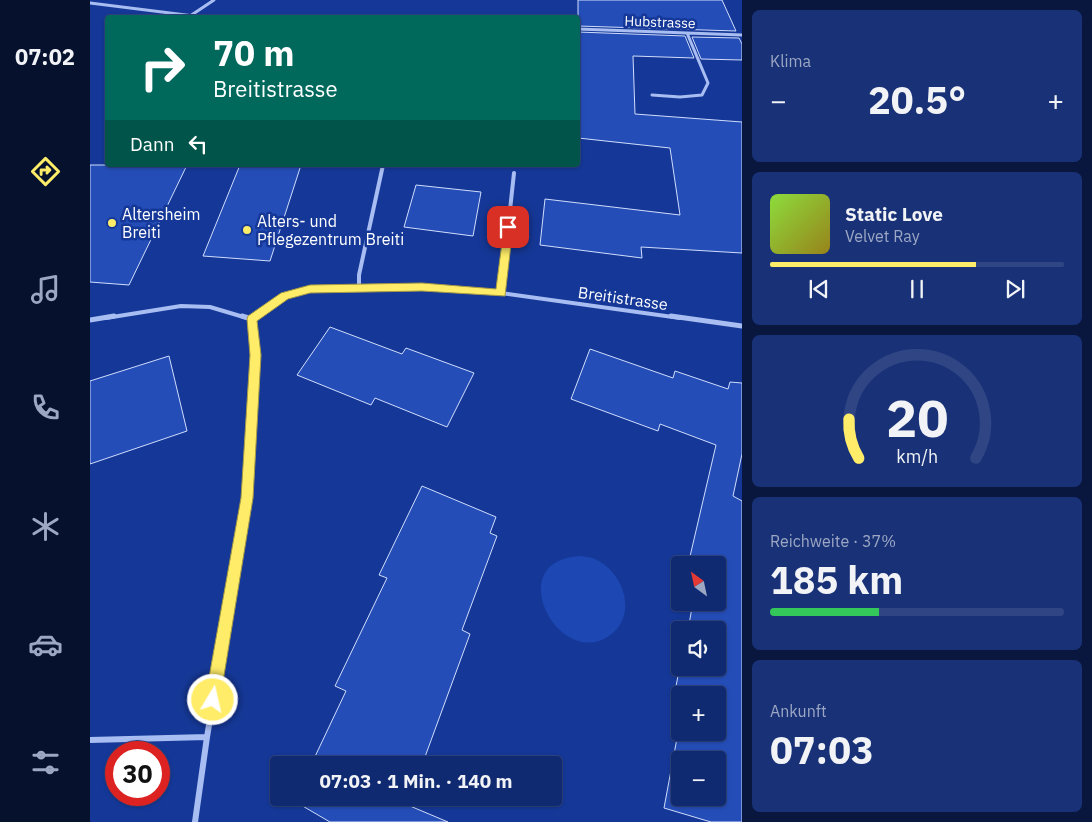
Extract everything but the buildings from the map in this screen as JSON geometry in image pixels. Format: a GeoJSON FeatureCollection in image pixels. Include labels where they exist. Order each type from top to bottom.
{"type":"FeatureCollection","features":[{"type":"Feature","properties":{"kind":"street"},"geometry":{"type":"LineString","coordinates":[[191,15],[214,0]]}},
{"type":"Feature","properties":{"kind":"street"},"geometry":{"type":"LineString","coordinates":[[90,3],[181,15]]}},
{"type":"Feature","properties":{"kind":"street","name":"Hubstrasse"},"geometry":{"type":"LineString","coordinates":[[580,29],[742,35]]}},
{"type":"Feature","properties":{"kind":"street"},"geometry":{"type":"LineString","coordinates":[[652,95],[680,98],[702,95],[708,83],[687,33]]}},
{"type":"Feature","properties":{"kind":"street"},"geometry":{"type":"LineString","coordinates":[[359,287],[359,274],[383,167]]}},
{"type":"Feature","properties":{"kind":"street"},"geometry":{"type":"LineString","coordinates":[[501,294],[514,173]]}},
{"type":"Feature","properties":{"kind":"street","name":"Breitistrasse"},"geometry":{"type":"LineString","coordinates":[[252,319],[285,296],[310,289],[422,287],[501,294],[742,326]]}},
{"type":"Feature","properties":{"kind":"street"},"geometry":{"type":"LineString","coordinates":[[90,320],[181,306],[210,307],[252,319],[256,355],[247,498],[206,737],[195,822]]}},
{"type":"Feature","properties":{"kind":"street"},"geometry":{"type":"LineString","coordinates":[[90,740],[206,737]]}},
{"type":"Feature","properties":{"kind":"shaded area"},"geometry":{"type":"Polygon","coordinates":[[[580,556],[593,558],[605,566],[614,574],[624,595],[625,607],[623,618],[618,628],[609,636],[590,642],[572,638],[557,627],[546,610],[541,592],[544,575],[556,562],[580,556]]]}},
{"type":"Feature","properties":{"kind":"place","name":"Altersheim Breiti"},"geometry":{"type":"Point","coordinates":[112,223]}},
{"type":"Feature","properties":{"kind":"place","name":"Alters- und Pflegezentrum Breiti"},"geometry":{"type":"Point","coordinates":[247,230]}},
{"type":"Feature","properties":{"kind":"route"},"geometry":{"type":"LineString","coordinates":[[213,700],[247,498],[256,355],[252,319],[285,296],[310,289],[422,287],[501,294],[508,227]]}}]}
